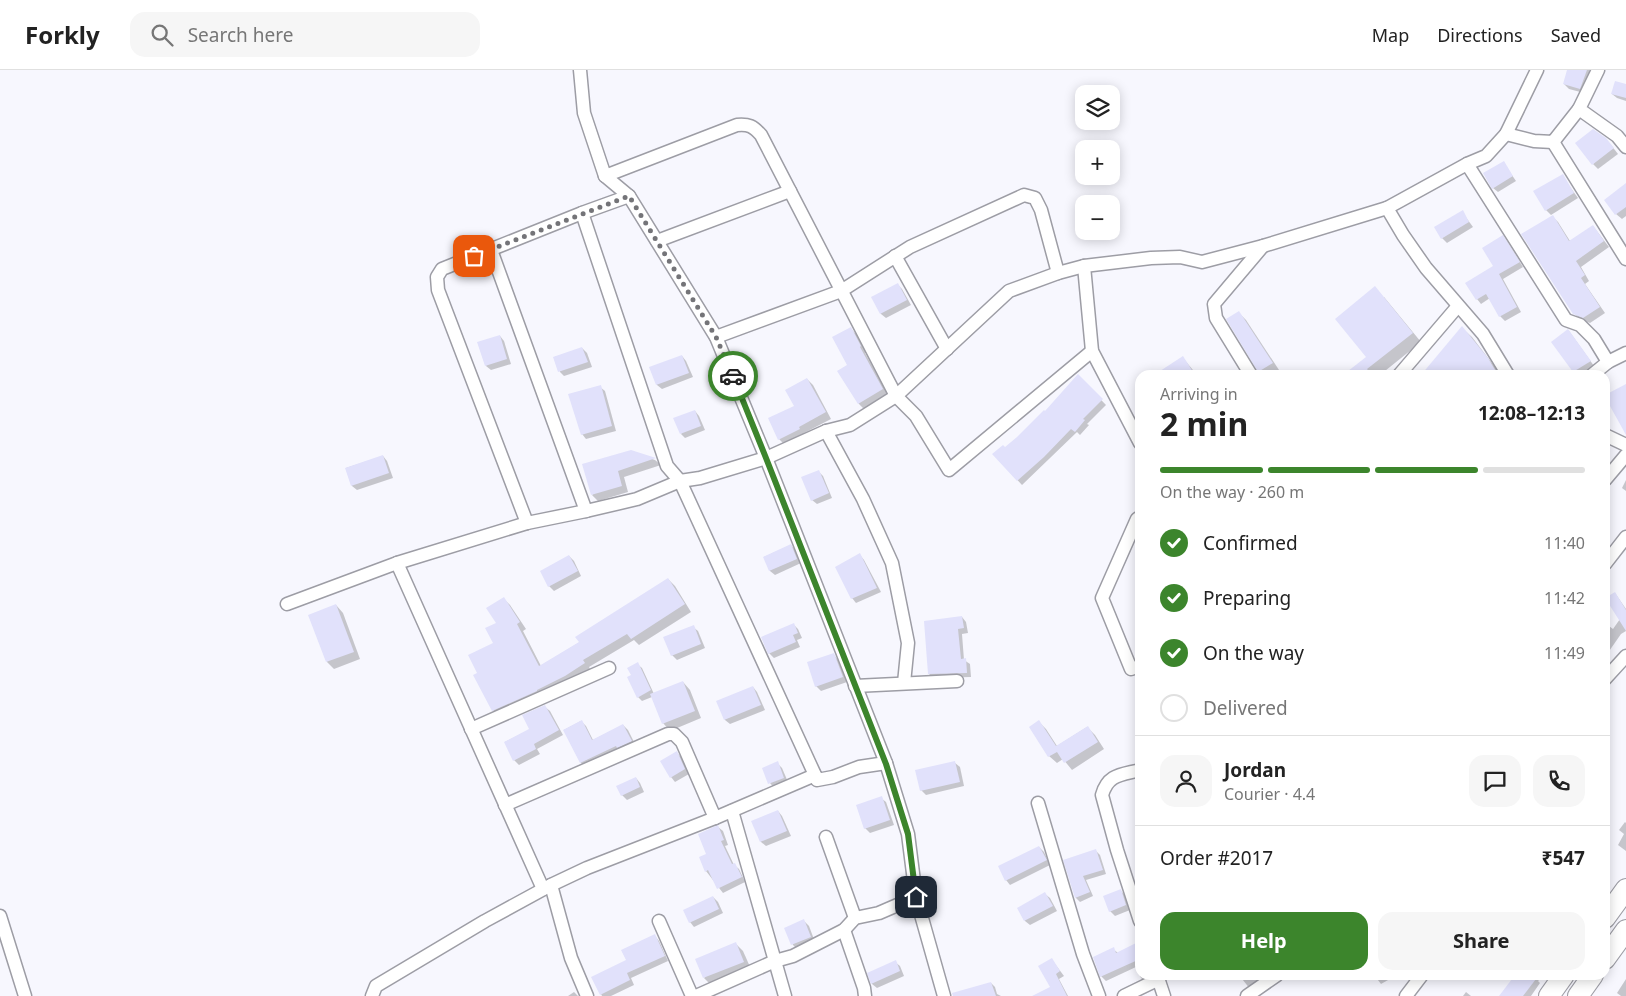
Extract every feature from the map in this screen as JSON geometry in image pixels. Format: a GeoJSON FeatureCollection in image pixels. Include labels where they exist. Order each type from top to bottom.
{"type":"FeatureCollection","features":[{"type":"Feature","properties":{"kind":"main road"},"geometry":{"type":"LineString","coordinates":[[1610,911],[1626,889]]}},
{"type":"Feature","properties":{"kind":"main road"},"geometry":{"type":"LineString","coordinates":[[1610,952],[1626,930]]}},
{"type":"Feature","properties":{"kind":"main road"},"geometry":{"type":"LineString","coordinates":[[1549,996],[1560,980]]}},
{"type":"Feature","properties":{"kind":"main road"},"geometry":{"type":"LineString","coordinates":[[1578,996],[1589,980]]}},
{"type":"Feature","properties":{"kind":"street"},"geometry":{"type":"LineString","coordinates":[[580,70],[584,112],[605,176],[629,196],[716,337],[766,458],[886,764],[908,834],[916,897],[944,996]]}},
{"type":"Feature","properties":{"kind":"street"},"geometry":{"type":"LineString","coordinates":[[287,604],[397,562],[527,524],[636,499],[680,481],[700,478],[766,458],[826,431],[850,425],[896,396],[1010,291],[1058,273],[1084,266],[1180,257],[1202,262],[1263,246],[1387,208],[1467,164],[1486,156],[1506,134],[1537,70]]}},
{"type":"Feature","properties":{"kind":"street"},"geometry":{"type":"LineString","coordinates":[[1552,142],[1579,109],[1598,70]]}},
{"type":"Feature","properties":{"kind":"street"},"geometry":{"type":"LineString","coordinates":[[1579,109],[1617,136],[1626,147]]}},
{"type":"Feature","properties":{"kind":"street"},"geometry":{"type":"LineString","coordinates":[[605,176],[737,125],[749,124],[754,127],[761,135],[896,396],[916,416],[949,470],[1092,352]]}},
{"type":"Feature","properties":{"kind":"street"},"geometry":{"type":"LineString","coordinates":[[1506,134],[1534,141],[1552,142]]}},
{"type":"Feature","properties":{"kind":"street"},"geometry":{"type":"LineString","coordinates":[[1552,142],[1626,259]]}},
{"type":"Feature","properties":{"kind":"street"},"geometry":{"type":"LineString","coordinates":[[1467,164],[1566,320],[1580,325],[1594,339],[1608,362]]}},
{"type":"Feature","properties":{"kind":"street"},"geometry":{"type":"LineString","coordinates":[[657,241],[790,191]]}},
{"type":"Feature","properties":{"kind":"street"},"geometry":{"type":"LineString","coordinates":[[716,337],[841,290],[910,247],[1024,195],[1035,198],[1041,210],[1058,273]]}},
{"type":"Feature","properties":{"kind":"street"},"geometry":{"type":"LineString","coordinates":[[527,524],[438,290],[437,276],[442,269],[629,196]]}},
{"type":"Feature","properties":{"kind":"street"},"geometry":{"type":"LineString","coordinates":[[1387,208],[1426,268],[1483,334],[1505,370]]}},
{"type":"Feature","properties":{"kind":"street"},"geometry":{"type":"LineString","coordinates":[[582,213],[667,466],[680,481],[817,780],[833,777],[859,767],[886,764]]}},
{"type":"Feature","properties":{"kind":"street"},"geometry":{"type":"LineString","coordinates":[[1248,370],[1216,318],[1214,304],[1263,246]]}},
{"type":"Feature","properties":{"kind":"street"},"geometry":{"type":"LineString","coordinates":[[491,250],[586,512]]}},
{"type":"Feature","properties":{"kind":"street"},"geometry":{"type":"LineString","coordinates":[[895,256],[946,349]]}},
{"type":"Feature","properties":{"kind":"street"},"geometry":{"type":"LineString","coordinates":[[1084,266],[1092,352],[1135,434]]}},
{"type":"Feature","properties":{"kind":"street"},"geometry":{"type":"LineString","coordinates":[[1403,370],[1458,306]]}},
{"type":"Feature","properties":{"kind":"street"},"geometry":{"type":"LineString","coordinates":[[1598,370],[1626,352]]}},
{"type":"Feature","properties":{"kind":"street"},"geometry":{"type":"LineString","coordinates":[[826,431],[863,499],[892,563],[908,643],[904,683]]}},
{"type":"Feature","properties":{"kind":"street"},"geometry":{"type":"LineString","coordinates":[[1610,437],[1626,445]]}},
{"type":"Feature","properties":{"kind":"street"},"geometry":{"type":"LineString","coordinates":[[1610,474],[1626,455]]}},
{"type":"Feature","properties":{"kind":"street"},"geometry":{"type":"LineString","coordinates":[[1135,524],[1102,598],[1131,669],[1135,668]]}},
{"type":"Feature","properties":{"kind":"street"},"geometry":{"type":"LineString","coordinates":[[1610,558],[1626,537]]}},
{"type":"Feature","properties":{"kind":"street"},"geometry":{"type":"LineString","coordinates":[[397,562],[505,806],[547,887],[571,958],[587,996]]}},
{"type":"Feature","properties":{"kind":"street"},"geometry":{"type":"LineString","coordinates":[[1610,674],[1626,656]]}},
{"type":"Feature","properties":{"kind":"street"},"geometry":{"type":"LineString","coordinates":[[471,729],[609,668]]}},
{"type":"Feature","properties":{"kind":"street"},"geometry":{"type":"LineString","coordinates":[[855,686],[957,681]]}},
{"type":"Feature","properties":{"kind":"street"},"geometry":{"type":"LineString","coordinates":[[505,806],[668,734],[674,734],[682,742],[715,818]]}},
{"type":"Feature","properties":{"kind":"street"},"geometry":{"type":"LineString","coordinates":[[1135,771],[1112,777],[1104,786],[1102,795],[1135,906]]}},
{"type":"Feature","properties":{"kind":"street"},"geometry":{"type":"LineString","coordinates":[[372,996],[376,986],[547,887],[587,868],[715,818],[815,775]]}},
{"type":"Feature","properties":{"kind":"street"},"geometry":{"type":"LineString","coordinates":[[1038,803],[1082,954],[1099,996]]}},
{"type":"Feature","properties":{"kind":"street"},"geometry":{"type":"LineString","coordinates":[[732,810],[785,996]]}},
{"type":"Feature","properties":{"kind":"street"},"geometry":{"type":"LineString","coordinates":[[826,837],[855,918]]}},
{"type":"Feature","properties":{"kind":"street"},"geometry":{"type":"LineString","coordinates":[[660,921],[694,996],[719,991],[775,961],[793,956],[844,930],[855,918],[879,913],[916,897]]}},
{"type":"Feature","properties":{"kind":"street"},"geometry":{"type":"LineString","coordinates":[[0,916],[24,996]]}},
{"type":"Feature","properties":{"kind":"street"},"geometry":{"type":"LineString","coordinates":[[844,930],[865,996]]}},
{"type":"Feature","properties":{"kind":"street"},"geometry":{"type":"LineString","coordinates":[[1124,996],[1153,980]]}},
{"type":"Feature","properties":{"kind":"street"},"geometry":{"type":"LineString","coordinates":[[1159,980],[1164,996]]}},
{"type":"Feature","properties":{"kind":"street"},"geometry":{"type":"LineString","coordinates":[[1247,996],[1269,980]]}},
{"type":"Feature","properties":{"kind":"street"},"geometry":{"type":"LineString","coordinates":[[1406,996],[1418,980]]}},
{"type":"Feature","properties":{"kind":"building"},"geometry":{"type":"Polygon","coordinates":[[[1567,70],[1587,70],[1580,89],[1563,84],[1567,70]]]}},
{"type":"Feature","properties":{"kind":"building"},"geometry":{"type":"Polygon","coordinates":[[[1615,81],[1626,84],[1626,98],[1611,94],[1615,81]]]}},
{"type":"Feature","properties":{"kind":"building"},"geometry":{"type":"Polygon","coordinates":[[[1593,129],[1606,138],[1614,148],[1592,165],[1575,143],[1593,129]]]}},
{"type":"Feature","properties":{"kind":"building"},"geometry":{"type":"Polygon","coordinates":[[[1504,161],[1513,176],[1492,189],[1483,173],[1504,161]]]}},
{"type":"Feature","properties":{"kind":"building"},"geometry":{"type":"Polygon","coordinates":[[[1563,174],[1574,193],[1545,211],[1533,191],[1563,174]]]}},
{"type":"Feature","properties":{"kind":"building"},"geometry":{"type":"Polygon","coordinates":[[[1626,183],[1626,207],[1615,215],[1604,200],[1626,183]]]}},
{"type":"Feature","properties":{"kind":"building"},"geometry":{"type":"Polygon","coordinates":[[[1463,210],[1469,222],[1441,239],[1434,227],[1463,210]]]}},
{"type":"Feature","properties":{"kind":"building"},"geometry":{"type":"Polygon","coordinates":[[[1553,215],[1569,241],[1593,225],[1604,241],[1576,261],[1585,275],[1581,278],[1600,307],[1583,318],[1573,314],[1521,234],[1553,215]]]}},
{"type":"Feature","properties":{"kind":"building"},"geometry":{"type":"Polygon","coordinates":[[[1503,235],[1520,262],[1499,274],[1517,307],[1499,317],[1486,294],[1476,300],[1465,283],[1493,266],[1482,248],[1503,235]]]}},
{"type":"Feature","properties":{"kind":"building"},"geometry":{"type":"Polygon","coordinates":[[[898,283],[907,300],[880,314],[871,297],[898,283]]]}},
{"type":"Feature","properties":{"kind":"building"},"geometry":{"type":"Polygon","coordinates":[[[1375,286],[1413,333],[1368,370],[1349,370],[1366,357],[1335,319],[1375,286]]]}},
{"type":"Feature","properties":{"kind":"building"},"geometry":{"type":"Polygon","coordinates":[[[1239,311],[1273,363],[1261,370],[1257,370],[1226,319],[1239,311]]]}},
{"type":"Feature","properties":{"kind":"building"},"geometry":{"type":"Polygon","coordinates":[[[1462,326],[1488,358],[1495,370],[1425,370],[1462,326]]]}},
{"type":"Feature","properties":{"kind":"building"},"geometry":{"type":"Polygon","coordinates":[[[851,327],[883,389],[858,404],[837,371],[847,365],[832,337],[851,327]]]}},
{"type":"Feature","properties":{"kind":"building"},"geometry":{"type":"Polygon","coordinates":[[[1568,329],[1591,361],[1576,370],[1572,370],[1551,342],[1568,329]]]}},
{"type":"Feature","properties":{"kind":"building"},"geometry":{"type":"Polygon","coordinates":[[[500,335],[507,359],[485,366],[477,342],[500,335]]]}},
{"type":"Feature","properties":{"kind":"building"},"geometry":{"type":"Polygon","coordinates":[[[582,347],[588,362],[558,372],[553,357],[582,347]]]}},
{"type":"Feature","properties":{"kind":"building"},"geometry":{"type":"Polygon","coordinates":[[[682,355],[689,373],[656,385],[649,367],[682,355]]]}},
{"type":"Feature","properties":{"kind":"building"},"geometry":{"type":"Polygon","coordinates":[[[1183,356],[1192,370],[1162,370],[1183,356]]]}},
{"type":"Feature","properties":{"kind":"building"},"geometry":{"type":"Polygon","coordinates":[[[1078,374],[1103,399],[1083,419],[1085,420],[1075,432],[1071,429],[1017,481],[992,454],[1003,445],[1005,447],[1045,411],[1078,374]]]}},
{"type":"Feature","properties":{"kind":"building"},"geometry":{"type":"Polygon","coordinates":[[[807,378],[826,412],[799,427],[800,429],[778,440],[768,418],[794,406],[785,390],[807,378]]]}},
{"type":"Feature","properties":{"kind":"building"},"geometry":{"type":"Polygon","coordinates":[[[1626,384],[1626,435],[1610,406],[1610,392],[1626,384]]]}},
{"type":"Feature","properties":{"kind":"building"},"geometry":{"type":"Polygon","coordinates":[[[601,385],[612,426],[581,435],[568,394],[601,385]]]}},
{"type":"Feature","properties":{"kind":"building"},"geometry":{"type":"Polygon","coordinates":[[[695,410],[701,426],[680,434],[673,418],[695,410]]]}},
{"type":"Feature","properties":{"kind":"building"},"geometry":{"type":"Polygon","coordinates":[[[631,450],[656,458],[618,471],[622,486],[591,495],[582,464],[631,450]]]}},
{"type":"Feature","properties":{"kind":"building"},"geometry":{"type":"Polygon","coordinates":[[[383,455],[389,473],[351,486],[345,468],[383,455]]]}},
{"type":"Feature","properties":{"kind":"building"},"geometry":{"type":"Polygon","coordinates":[[[819,470],[829,493],[811,501],[801,477],[819,470]]]}},
{"type":"Feature","properties":{"kind":"building"},"geometry":{"type":"Polygon","coordinates":[[[791,544],[797,559],[769,571],[763,557],[791,544]]]}},
{"type":"Feature","properties":{"kind":"building"},"geometry":{"type":"Polygon","coordinates":[[[860,553],[877,588],[851,599],[835,567],[860,553]]]}},
{"type":"Feature","properties":{"kind":"building"},"geometry":{"type":"Polygon","coordinates":[[[569,555],[578,571],[548,587],[540,571],[569,555]]]}},
{"type":"Feature","properties":{"kind":"building"},"geometry":{"type":"Polygon","coordinates":[[[668,578],[685,604],[631,639],[627,634],[583,660],[585,663],[565,676],[492,711],[473,675],[477,673],[468,655],[493,643],[485,628],[496,623],[486,608],[504,597],[520,622],[517,624],[539,666],[579,642],[575,637],[668,578]]]}},
{"type":"Feature","properties":{"kind":"building"},"geometry":{"type":"Polygon","coordinates":[[[1615,592],[1626,610],[1626,631],[1610,606],[1610,595],[1615,592]]]}},
{"type":"Feature","properties":{"kind":"building"},"geometry":{"type":"Polygon","coordinates":[[[336,604],[354,652],[326,662],[308,615],[336,604]]]}},
{"type":"Feature","properties":{"kind":"building"},"geometry":{"type":"Polygon","coordinates":[[[962,616],[964,628],[958,629],[961,659],[966,658],[967,673],[928,674],[924,621],[962,616]]]}},
{"type":"Feature","properties":{"kind":"building"},"geometry":{"type":"Polygon","coordinates":[[[794,623],[798,633],[793,635],[796,642],[768,654],[761,637],[794,623]]]}},
{"type":"Feature","properties":{"kind":"building"},"geometry":{"type":"Polygon","coordinates":[[[694,625],[701,644],[671,656],[663,637],[694,625]]]}},
{"type":"Feature","properties":{"kind":"building"},"geometry":{"type":"Polygon","coordinates":[[[834,653],[843,677],[815,687],[807,662],[834,653]]]}},
{"type":"Feature","properties":{"kind":"building"},"geometry":{"type":"Polygon","coordinates":[[[638,662],[651,690],[637,698],[627,677],[631,675],[627,668],[638,662]]]}},
{"type":"Feature","properties":{"kind":"building"},"geometry":{"type":"Polygon","coordinates":[[[683,681],[695,711],[662,724],[650,694],[683,681]]]}},
{"type":"Feature","properties":{"kind":"building"},"geometry":{"type":"Polygon","coordinates":[[[753,686],[761,705],[724,720],[716,701],[753,686]]]}},
{"type":"Feature","properties":{"kind":"building"},"geometry":{"type":"Polygon","coordinates":[[[545,705],[559,730],[534,744],[536,749],[513,761],[504,742],[529,729],[522,715],[545,705]]]}},
{"type":"Feature","properties":{"kind":"building"},"geometry":{"type":"Polygon","coordinates":[[[582,720],[592,740],[623,724],[632,741],[617,748],[616,746],[580,763],[563,730],[582,720]]]}},
{"type":"Feature","properties":{"kind":"building"},"geometry":{"type":"Polygon","coordinates":[[[1039,720],[1056,746],[1088,726],[1098,742],[1064,763],[1057,752],[1048,757],[1029,727],[1039,720]]]}},
{"type":"Feature","properties":{"kind":"building"},"geometry":{"type":"Polygon","coordinates":[[[677,751],[685,769],[670,778],[660,761],[677,751]]]}},
{"type":"Feature","properties":{"kind":"building"},"geometry":{"type":"Polygon","coordinates":[[[778,761],[784,778],[768,784],[762,768],[778,761]]]}},
{"type":"Feature","properties":{"kind":"building"},"geometry":{"type":"Polygon","coordinates":[[[955,761],[960,782],[920,791],[915,770],[955,761]]]}},
{"type":"Feature","properties":{"kind":"building"},"geometry":{"type":"Polygon","coordinates":[[[636,777],[640,787],[621,796],[616,786],[636,777]]]}},
{"type":"Feature","properties":{"kind":"building"},"geometry":{"type":"Polygon","coordinates":[[[882,796],[890,820],[864,829],[856,805],[882,796]]]}},
{"type":"Feature","properties":{"kind":"building"},"geometry":{"type":"Polygon","coordinates":[[[778,810],[787,831],[760,842],[751,821],[778,810]]]}},
{"type":"Feature","properties":{"kind":"building"},"geometry":{"type":"Polygon","coordinates":[[[718,825],[724,840],[721,841],[732,864],[735,863],[742,877],[717,889],[708,870],[705,872],[699,857],[706,854],[698,834],[718,825]]]}},
{"type":"Feature","properties":{"kind":"building"},"geometry":{"type":"Polygon","coordinates":[[[1039,846],[1047,860],[1005,881],[998,866],[1039,846]]]}},
{"type":"Feature","properties":{"kind":"building"},"geometry":{"type":"Polygon","coordinates":[[[1096,849],[1103,870],[1083,876],[1090,892],[1075,898],[1063,860],[1096,849]]]}},
{"type":"Feature","properties":{"kind":"building"},"geometry":{"type":"Polygon","coordinates":[[[1121,889],[1126,905],[1109,912],[1103,896],[1121,889]]]}},
{"type":"Feature","properties":{"kind":"building"},"geometry":{"type":"Polygon","coordinates":[[[1045,892],[1053,906],[1024,921],[1017,908],[1045,892]]]}},
{"type":"Feature","properties":{"kind":"building"},"geometry":{"type":"Polygon","coordinates":[[[713,896],[719,909],[689,923],[683,910],[713,896]]]}},
{"type":"Feature","properties":{"kind":"building"},"geometry":{"type":"Polygon","coordinates":[[[804,919],[811,937],[791,945],[784,928],[804,919]]]}},
{"type":"Feature","properties":{"kind":"building"},"geometry":{"type":"Polygon","coordinates":[[[655,934],[665,956],[627,973],[630,980],[600,995],[591,977],[626,960],[621,950],[655,934]]]}},
{"type":"Feature","properties":{"kind":"building"},"geometry":{"type":"Polygon","coordinates":[[[736,942],[744,962],[703,978],[695,959],[736,942]]]}},
{"type":"Feature","properties":{"kind":"building"},"geometry":{"type":"Polygon","coordinates":[[[1135,944],[1135,961],[1100,977],[1093,957],[1114,947],[1116,953],[1135,944]]]}},
{"type":"Feature","properties":{"kind":"building"},"geometry":{"type":"Polygon","coordinates":[[[1052,958],[1060,971],[1056,974],[1067,996],[1032,996],[1050,987],[1038,966],[1052,958]]]}},
{"type":"Feature","properties":{"kind":"building"},"geometry":{"type":"Polygon","coordinates":[[[896,960],[900,971],[871,984],[867,973],[896,960]]]}},
{"type":"Feature","properties":{"kind":"building"},"geometry":{"type":"Polygon","coordinates":[[[1511,980],[1535,980],[1523,996],[1499,996],[1511,980]]]}},
{"type":"Feature","properties":{"kind":"building"},"geometry":{"type":"Polygon","coordinates":[[[991,982],[996,996],[953,996],[952,993],[991,982]]]}},
{"type":"Feature","properties":{"kind":"way so far"},"geometry":{"type":"LineString","coordinates":[[474,256],[629,196],[716,337],[733,376]]}},
{"type":"Feature","properties":{"kind":"route"},"geometry":{"type":"LineString","coordinates":[[733,376],[886,764],[908,834],[916,897]]}}]}
